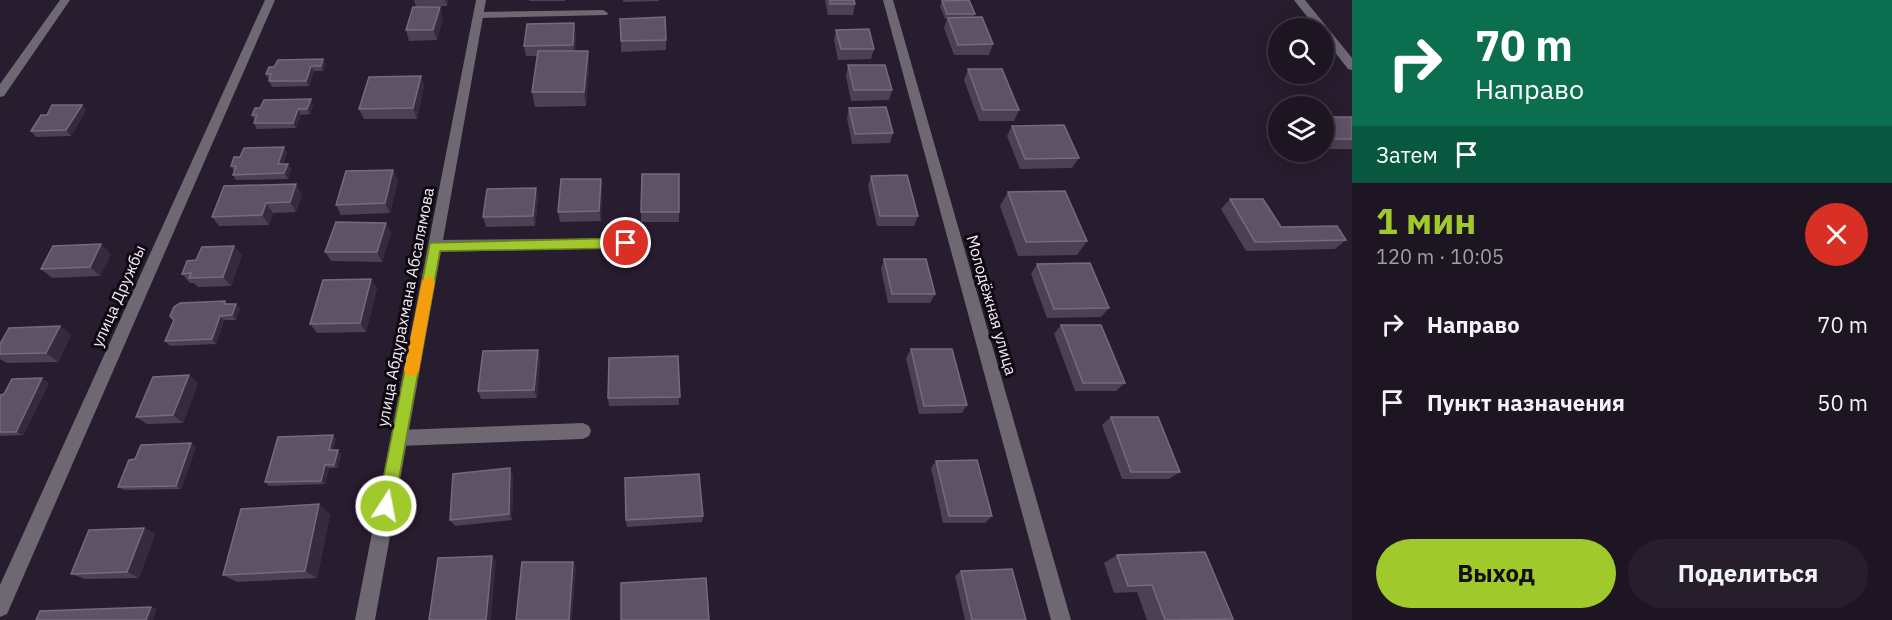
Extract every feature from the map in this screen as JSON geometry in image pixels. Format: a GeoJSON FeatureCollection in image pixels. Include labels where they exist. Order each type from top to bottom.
{"type":"FeatureCollection","features":[{"type":"Feature","properties":{"kind":"street"},"geometry":{"type":"LineString","coordinates":[[0,93],[65,0]]}},
{"type":"Feature","properties":{"kind":"street","name":"улица Дружбы"},"geometry":{"type":"LineString","coordinates":[[0,608],[270,0]]}},
{"type":"Feature","properties":{"kind":"street","name":"Молодёжная улица"},"geometry":{"type":"LineString","coordinates":[[888,0],[1060,620]]}},
{"type":"Feature","properties":{"kind":"street"},"geometry":{"type":"LineString","coordinates":[[1299,0],[1313,18]]}},
{"type":"Feature","properties":{"kind":"street"},"geometry":{"type":"LineString","coordinates":[[479,8],[603,13]]}},
{"type":"Feature","properties":{"kind":"street","name":"улица Абдурахмана Абсалямова"},"geometry":{"type":"LineString","coordinates":[[365,620],[479,8]]}},
{"type":"Feature","properties":{"kind":"street"},"geometry":{"type":"LineString","coordinates":[[1334,44],[1352,66]]}},
{"type":"Feature","properties":{"kind":"street"},"geometry":{"type":"LineString","coordinates":[[435,246],[626,243]]}},
{"type":"Feature","properties":{"kind":"street"},"geometry":{"type":"LineString","coordinates":[[399,438],[584,431]]}},
{"type":"Feature","properties":{"kind":"building"},"geometry":{"type":"Polygon","coordinates":[[[830,0],[854,0],[855,4],[830,4],[830,0]]]}},
{"type":"Feature","properties":{"kind":"building"},"geometry":{"type":"Polygon","coordinates":[[[969,0],[975,14],[947,14],[942,1],[969,0]]]}},
{"type":"Feature","properties":{"kind":"building"},"geometry":{"type":"Polygon","coordinates":[[[413,7],[440,7],[433,30],[406,30],[413,7]]]}},
{"type":"Feature","properties":{"kind":"building"},"geometry":{"type":"Polygon","coordinates":[[[665,17],[666,40],[621,41],[620,19],[665,17]]]}},
{"type":"Feature","properties":{"kind":"building"},"geometry":{"type":"Polygon","coordinates":[[[982,17],[993,44],[958,45],[948,18],[982,17]]]}},
{"type":"Feature","properties":{"kind":"building"},"geometry":{"type":"Polygon","coordinates":[[[574,23],[573,45],[524,46],[527,24],[574,23]]]}},
{"type":"Feature","properties":{"kind":"building"},"geometry":{"type":"Polygon","coordinates":[[[869,29],[874,49],[841,49],[836,30],[869,29]]]}},
{"type":"Feature","properties":{"kind":"building"},"geometry":{"type":"Polygon","coordinates":[[[538,51],[588,51],[584,92],[532,92],[538,51]]]}},
{"type":"Feature","properties":{"kind":"building"},"geometry":{"type":"Polygon","coordinates":[[[323,59],[321,66],[311,66],[306,81],[269,81],[271,74],[266,74],[269,67],[274,67],[278,60],[323,59]]]}},
{"type":"Feature","properties":{"kind":"building"},"geometry":{"type":"Polygon","coordinates":[[[848,65],[885,65],[892,90],[854,90],[848,65]]]}},
{"type":"Feature","properties":{"kind":"building"},"geometry":{"type":"Polygon","coordinates":[[[968,69],[1002,69],[1019,110],[983,110],[968,69]]]}},
{"type":"Feature","properties":{"kind":"building"},"geometry":{"type":"Polygon","coordinates":[[[421,76],[413,108],[359,109],[369,77],[421,76]]]}},
{"type":"Feature","properties":{"kind":"building"},"geometry":{"type":"Polygon","coordinates":[[[311,99],[307,109],[298,109],[293,123],[254,123],[257,115],[252,115],[255,108],[260,108],[264,100],[311,99]]]}},
{"type":"Feature","properties":{"kind":"building"},"geometry":{"type":"Polygon","coordinates":[[[52,105],[82,105],[66,130],[31,131],[41,115],[47,115],[52,105]]]}},
{"type":"Feature","properties":{"kind":"building"},"geometry":{"type":"Polygon","coordinates":[[[886,107],[893,133],[855,134],[849,108],[886,107]]]}},
{"type":"Feature","properties":{"kind":"building"},"geometry":{"type":"Polygon","coordinates":[[[1334,117],[1352,117],[1352,139],[1334,139],[1334,117]]]}},
{"type":"Feature","properties":{"kind":"building"},"geometry":{"type":"Polygon","coordinates":[[[1064,125],[1079,158],[1025,159],[1012,126],[1064,125]]]}},
{"type":"Feature","properties":{"kind":"building"},"geometry":{"type":"Polygon","coordinates":[[[284,147],[278,164],[288,164],[284,173],[233,175],[236,166],[231,166],[234,157],[240,157],[244,148],[284,147]]]}},
{"type":"Feature","properties":{"kind":"building"},"geometry":{"type":"Polygon","coordinates":[[[393,170],[385,203],[336,205],[346,171],[393,170]]]}},
{"type":"Feature","properties":{"kind":"building"},"geometry":{"type":"Polygon","coordinates":[[[642,174],[679,174],[679,212],[641,212],[642,174]]]}},
{"type":"Feature","properties":{"kind":"building"},"geometry":{"type":"Polygon","coordinates":[[[907,175],[918,216],[880,216],[871,176],[907,175]]]}},
{"type":"Feature","properties":{"kind":"building"},"geometry":{"type":"Polygon","coordinates":[[[561,179],[601,179],[599,211],[558,212],[561,179]]]}},
{"type":"Feature","properties":{"kind":"building"},"geometry":{"type":"Polygon","coordinates":[[[296,184],[290,202],[266,203],[262,215],[212,217],[224,186],[296,184]]]}},
{"type":"Feature","properties":{"kind":"building"},"geometry":{"type":"Polygon","coordinates":[[[536,188],[533,216],[483,217],[487,189],[536,188]]]}},
{"type":"Feature","properties":{"kind":"building"},"geometry":{"type":"Polygon","coordinates":[[[1065,191],[1087,241],[1026,242],[1008,192],[1065,191]]]}},
{"type":"Feature","properties":{"kind":"building"},"geometry":{"type":"Polygon","coordinates":[[[1230,199],[1263,199],[1281,227],[1337,226],[1346,240],[1255,242],[1230,199]]]}},
{"type":"Feature","properties":{"kind":"building"},"geometry":{"type":"Polygon","coordinates":[[[336,222],[386,223],[377,252],[325,252],[336,222]]]}},
{"type":"Feature","properties":{"kind":"building"},"geometry":{"type":"Polygon","coordinates":[[[101,244],[90,267],[41,269],[53,246],[101,244]]]}},
{"type":"Feature","properties":{"kind":"building"},"geometry":{"type":"Polygon","coordinates":[[[234,246],[223,277],[189,278],[191,273],[182,274],[187,261],[196,260],[202,247],[234,246]]]}},
{"type":"Feature","properties":{"kind":"building"},"geometry":{"type":"Polygon","coordinates":[[[884,259],[926,259],[935,294],[892,294],[884,259]]]}},
{"type":"Feature","properties":{"kind":"building"},"geometry":{"type":"Polygon","coordinates":[[[1090,263],[1109,308],[1054,309],[1037,264],[1090,263]]]}},
{"type":"Feature","properties":{"kind":"building"},"geometry":{"type":"Polygon","coordinates":[[[371,279],[360,323],[310,324],[323,280],[371,279]]]}},
{"type":"Feature","properties":{"kind":"building"},"geometry":{"type":"Polygon","coordinates":[[[225,301],[224,304],[236,304],[232,315],[220,316],[212,339],[165,341],[174,320],[170,316],[174,307],[180,303],[225,301]]]}},
{"type":"Feature","properties":{"kind":"building"},"geometry":{"type":"Polygon","coordinates":[[[1061,325],[1101,325],[1125,383],[1083,383],[1061,325]]]}},
{"type":"Feature","properties":{"kind":"building"},"geometry":{"type":"Polygon","coordinates":[[[60,326],[46,353],[0,354],[0,344],[9,328],[60,326]]]}},
{"type":"Feature","properties":{"kind":"building"},"geometry":{"type":"Polygon","coordinates":[[[911,349],[952,349],[967,405],[924,406],[911,349]]]}},
{"type":"Feature","properties":{"kind":"building"},"geometry":{"type":"Polygon","coordinates":[[[538,350],[534,390],[478,391],[483,351],[538,350]]]}},
{"type":"Feature","properties":{"kind":"building"},"geometry":{"type":"Polygon","coordinates":[[[678,356],[680,397],[608,398],[609,358],[678,356]]]}},
{"type":"Feature","properties":{"kind":"building"},"geometry":{"type":"Polygon","coordinates":[[[189,375],[173,415],[136,417],[153,377],[189,375]]]}},
{"type":"Feature","properties":{"kind":"building"},"geometry":{"type":"Polygon","coordinates":[[[42,378],[16,432],[0,432],[0,395],[4,394],[12,379],[42,378]]]}},
{"type":"Feature","properties":{"kind":"building"},"geometry":{"type":"Polygon","coordinates":[[[1111,417],[1158,417],[1180,472],[1131,472],[1111,417]]]}},
{"type":"Feature","properties":{"kind":"building"},"geometry":{"type":"Polygon","coordinates":[[[333,435],[329,450],[338,450],[334,465],[325,465],[321,481],[265,482],[278,437],[333,435]]]}},
{"type":"Feature","properties":{"kind":"building"},"geometry":{"type":"Polygon","coordinates":[[[191,443],[176,486],[118,487],[129,460],[135,459],[141,445],[191,443]]]}},
{"type":"Feature","properties":{"kind":"building"},"geometry":{"type":"Polygon","coordinates":[[[977,460],[992,516],[949,516],[936,461],[977,460]]]}},
{"type":"Feature","properties":{"kind":"building"},"geometry":{"type":"Polygon","coordinates":[[[510,468],[509,514],[450,520],[453,474],[510,468]]]}},
{"type":"Feature","properties":{"kind":"building"},"geometry":{"type":"Polygon","coordinates":[[[699,474],[703,516],[626,520],[625,478],[699,474]]]}},
{"type":"Feature","properties":{"kind":"building"},"geometry":{"type":"Polygon","coordinates":[[[319,504],[305,571],[223,575],[241,509],[319,504]]]}},
{"type":"Feature","properties":{"kind":"building"},"geometry":{"type":"Polygon","coordinates":[[[144,528],[127,572],[71,574],[89,530],[144,528]]]}},
{"type":"Feature","properties":{"kind":"building"},"geometry":{"type":"Polygon","coordinates":[[[1205,552],[1233,619],[1165,620],[1152,585],[1128,586],[1117,555],[1205,552]]]}},
{"type":"Feature","properties":{"kind":"building"},"geometry":{"type":"Polygon","coordinates":[[[492,556],[486,620],[429,620],[438,558],[492,556]]]}},
{"type":"Feature","properties":{"kind":"building"},"geometry":{"type":"Polygon","coordinates":[[[522,562],[573,562],[569,620],[516,620],[522,562]]]}},
{"type":"Feature","properties":{"kind":"building"},"geometry":{"type":"Polygon","coordinates":[[[1012,569],[1026,620],[972,620],[961,571],[1012,569]]]}},
{"type":"Feature","properties":{"kind":"building"},"geometry":{"type":"Polygon","coordinates":[[[706,578],[709,620],[621,620],[621,583],[706,578]]]}},
{"type":"Feature","properties":{"kind":"building"},"geometry":{"type":"Polygon","coordinates":[[[151,607],[146,620],[36,620],[40,611],[151,607]]]}},
{"type":"Feature","properties":{"kind":"slow traffic"},"geometry":{"type":"LineString","coordinates":[[412,370],[428,281]]}},
{"type":"Feature","properties":{"kind":"route"},"geometry":{"type":"LineString","coordinates":[[386,506],[435,246],[626,243]]}}]}
